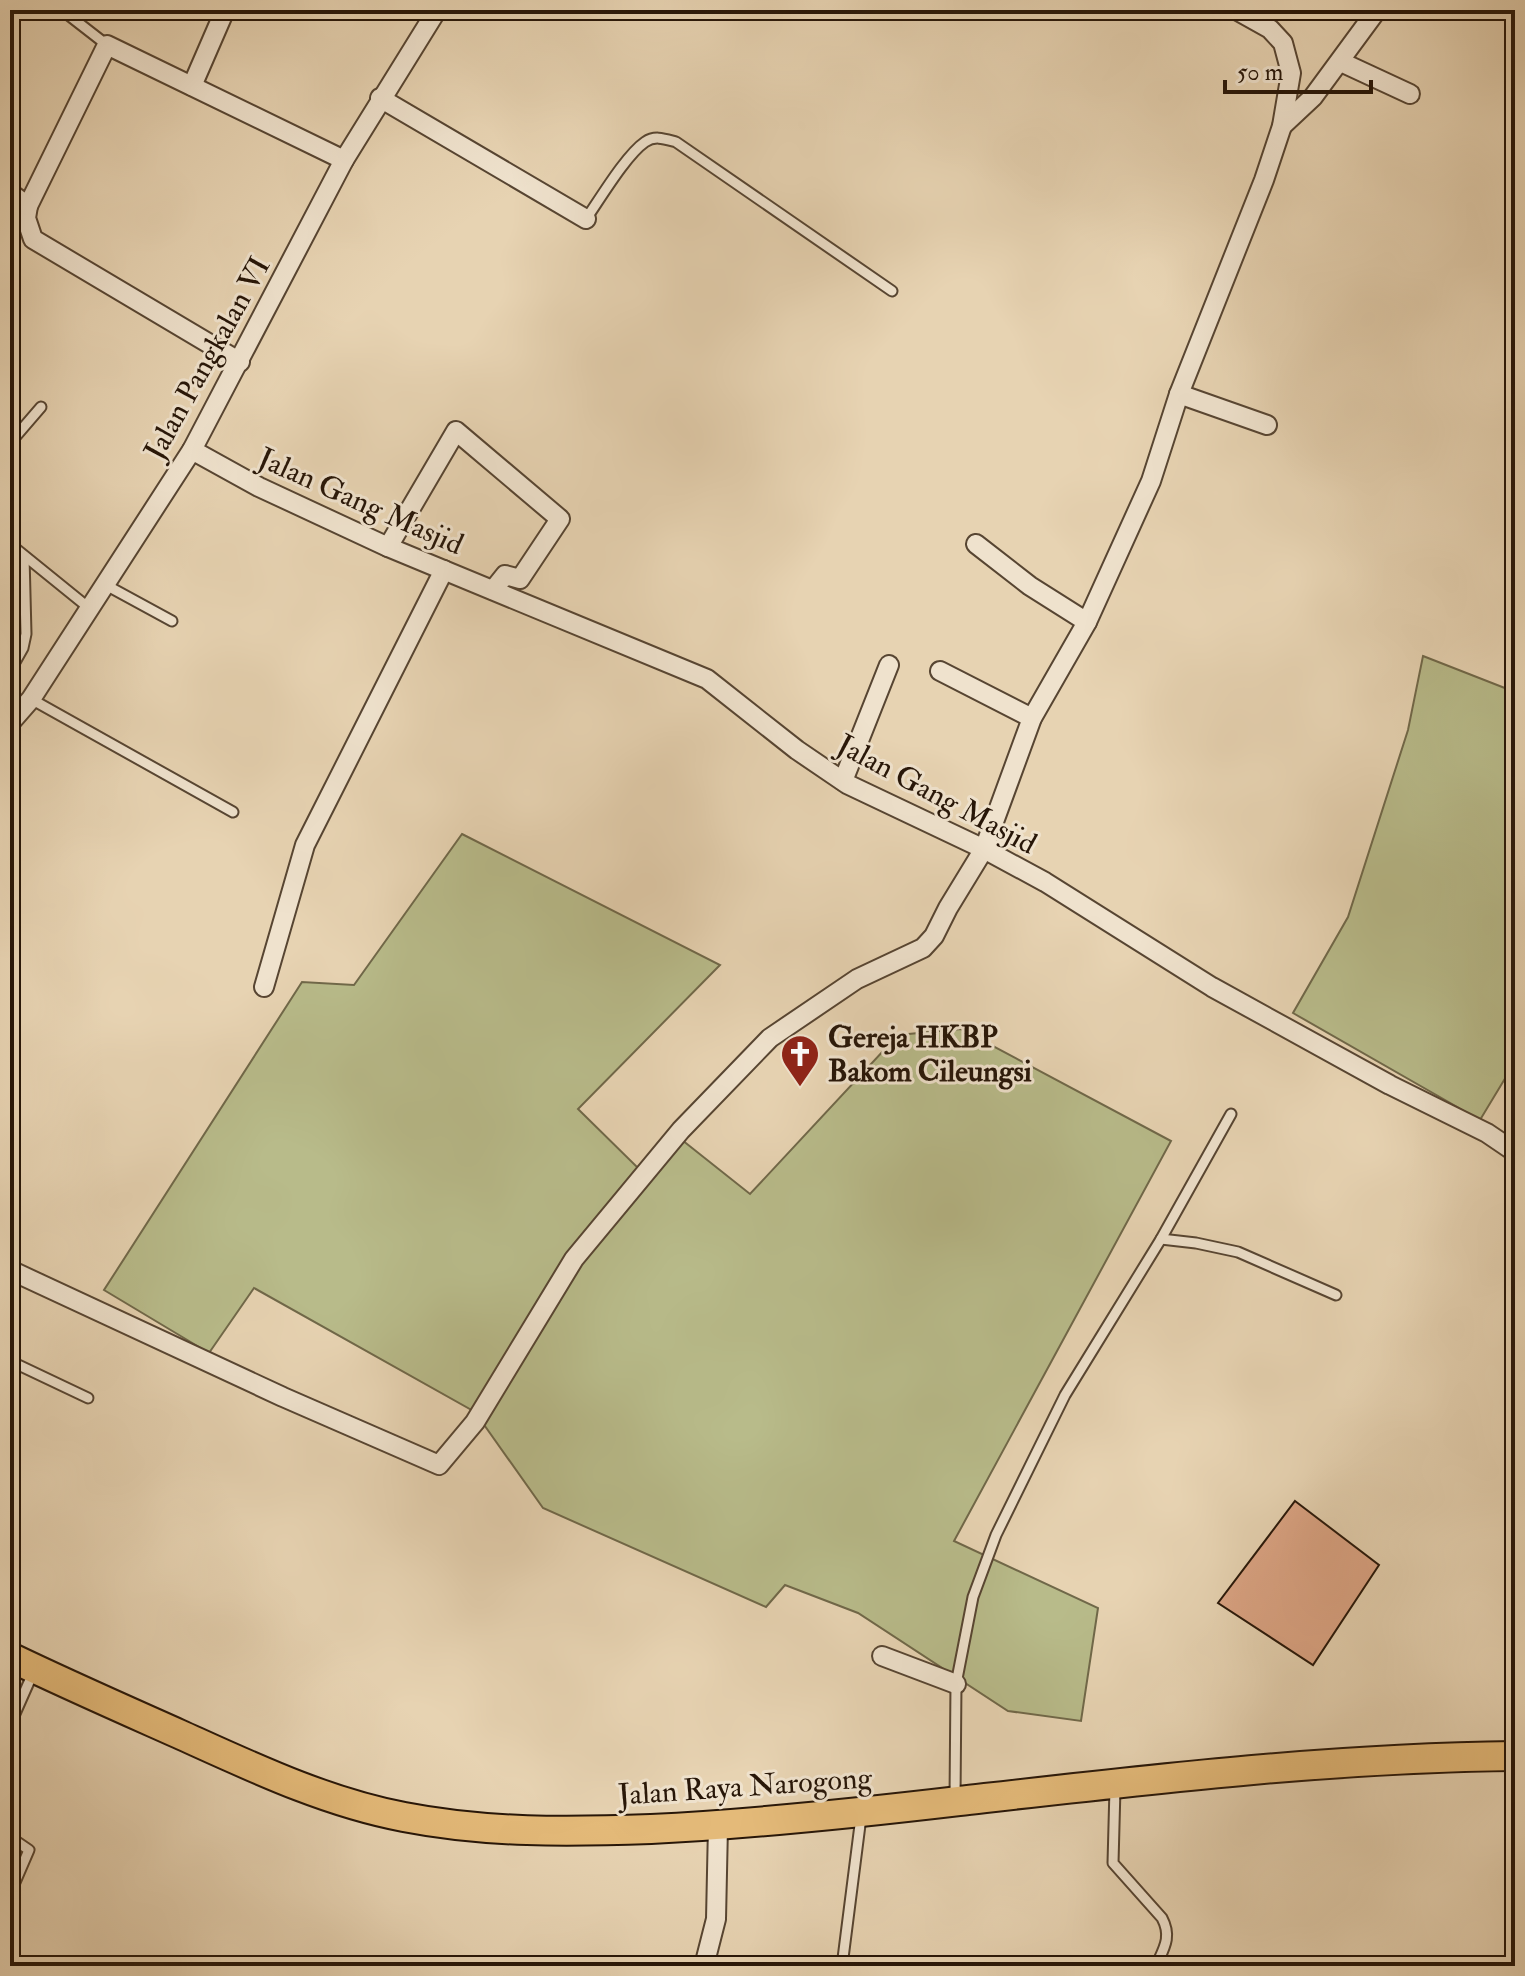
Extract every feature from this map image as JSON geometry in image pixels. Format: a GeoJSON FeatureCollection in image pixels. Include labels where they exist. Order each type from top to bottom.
{"type":"FeatureCollection","features":[{"type":"Feature","properties":{"kind":"main road","name":"Jalan Raya Narogong"},"geometry":{"type":"LineString","coordinates":[[22,1663],[271,1776],[329,1797],[401,1816],[467,1827],[555,1833],[718,1826],[861,1814],[1115,1783],[1335,1764],[1435,1757],[1515,1756]]}},
{"type":"Feature","properties":{"kind":"street"},"geometry":{"type":"LineString","coordinates":[[192,86],[225,10]]}},
{"type":"Feature","properties":{"kind":"street","name":"Jalan Pangkalan VI"},"geometry":{"type":"LineString","coordinates":[[10,723],[31,699],[192,450],[344,160],[437,10]]}},
{"type":"Feature","properties":{"kind":"street"},"geometry":{"type":"LineString","coordinates":[[10,1270],[263,1388],[439,1465],[475,1422],[574,1259],[681,1130],[770,1038],[857,979],[923,948],[934,936],[984,849],[1032,718],[1087,622],[1151,481],[1179,394],[1264,180],[1282,126],[1291,73],[1283,43],[1270,29],[1236,10]]}},
{"type":"Feature","properties":{"kind":"street"},"geometry":{"type":"LineString","coordinates":[[1282,126],[1313,97],[1377,10]]}},
{"type":"Feature","properties":{"kind":"street"},"geometry":{"type":"LineString","coordinates":[[240,362],[33,239],[26,218],[28,206],[107,45],[344,160]]}},
{"type":"Feature","properties":{"kind":"street"},"geometry":{"type":"LineString","coordinates":[[1341,62],[1410,94]]}},
{"type":"Feature","properties":{"kind":"street"},"geometry":{"type":"LineString","coordinates":[[380,98],[586,219]]}},
{"type":"Feature","properties":{"kind":"street"},"geometry":{"type":"LineString","coordinates":[[10,193],[28,206]]}},
{"type":"Feature","properties":{"kind":"street"},"geometry":{"type":"LineString","coordinates":[[1179,394],[1267,425]]}},
{"type":"Feature","properties":{"kind":"street"},"geometry":{"type":"LineString","coordinates":[[388,547],[456,431],[560,519],[520,579],[505,575],[493,590]]}},
{"type":"Feature","properties":{"kind":"street","name":"Jalan Gang Masjid"},"geometry":{"type":"LineString","coordinates":[[192,450],[259,487],[388,547],[707,679],[797,750],[843,781],[1045,882],[1212,987],[1390,1085],[1487,1133],[1515,1152]]}},
{"type":"Feature","properties":{"kind":"street"},"geometry":{"type":"LineString","coordinates":[[976,544],[1030,586],[1087,622]]}},
{"type":"Feature","properties":{"kind":"street"},"geometry":{"type":"LineString","coordinates":[[264,987],[305,845],[444,570]]}},
{"type":"Feature","properties":{"kind":"street"},"geometry":{"type":"LineString","coordinates":[[843,781],[889,665]]}},
{"type":"Feature","properties":{"kind":"street"},"geometry":{"type":"LineString","coordinates":[[940,671],[1032,718]]}},
{"type":"Feature","properties":{"kind":"street"},"geometry":{"type":"LineString","coordinates":[[882,1656],[956,1684]]}},
{"type":"Feature","properties":{"kind":"street"},"geometry":{"type":"LineString","coordinates":[[704,1966],[716,1919],[718,1826]]}},
{"type":"Feature","properties":{"kind":"lane"},"geometry":{"type":"LineString","coordinates":[[62,10],[107,45]]}},
{"type":"Feature","properties":{"kind":"lane"},"geometry":{"type":"LineString","coordinates":[[586,219],[631,157],[646,141],[659,137],[676,142],[892,291]]}},
{"type":"Feature","properties":{"kind":"lane"},"geometry":{"type":"LineString","coordinates":[[10,443],[41,407]]}},
{"type":"Feature","properties":{"kind":"lane"},"geometry":{"type":"LineString","coordinates":[[10,544],[89,608]]}},
{"type":"Feature","properties":{"kind":"lane"},"geometry":{"type":"LineString","coordinates":[[10,671],[23,648],[26,634],[24,556]]}},
{"type":"Feature","properties":{"kind":"lane"},"geometry":{"type":"LineString","coordinates":[[104,584],[172,621]]}},
{"type":"Feature","properties":{"kind":"lane"},"geometry":{"type":"LineString","coordinates":[[31,699],[233,812]]}},
{"type":"Feature","properties":{"kind":"lane"},"geometry":{"type":"LineString","coordinates":[[955,1802],[956,1684],[973,1597],[996,1535],[1065,1395],[1161,1239],[1231,1114]]}},
{"type":"Feature","properties":{"kind":"lane"},"geometry":{"type":"LineString","coordinates":[[1161,1239],[1238,1252],[1336,1295]]}},
{"type":"Feature","properties":{"kind":"lane"},"geometry":{"type":"LineString","coordinates":[[10,1361],[88,1398]]}},
{"type":"Feature","properties":{"kind":"lane"},"geometry":{"type":"LineString","coordinates":[[10,1725],[22,1663]]}},
{"type":"Feature","properties":{"kind":"lane"},"geometry":{"type":"LineString","coordinates":[[1115,1783],[1113,1863],[1162,1918],[1167,1928],[1168,1939],[1156,1966]]}},
{"type":"Feature","properties":{"kind":"lane"},"geometry":{"type":"LineString","coordinates":[[842,1966],[861,1814]]}},
{"type":"Feature","properties":{"kind":"lane"},"geometry":{"type":"LineString","coordinates":[[10,1837],[29,1850],[10,1894]]}},
{"type":"Feature","properties":{"kind":"green space"},"geometry":{"type":"Polygon","coordinates":[[[1423,656],[1515,692],[1515,1062],[1480,1120],[1293,1013],[1348,917],[1408,730],[1423,656]]]}},
{"type":"Feature","properties":{"kind":"green space"},"geometry":{"type":"Polygon","coordinates":[[[462,834],[720,965],[578,1109],[641,1171],[682,1140],[750,1194],[898,1035],[961,1029],[1171,1141],[954,1541],[1098,1608],[1081,1721],[1008,1711],[858,1613],[785,1585],[766,1607],[543,1508],[475,1412],[254,1288],[209,1353],[104,1290],[302,982],[354,985],[462,834]]]}},
{"type":"Feature","properties":{"kind":"building"},"geometry":{"type":"Polygon","coordinates":[[[1295,1501],[1379,1565],[1313,1665],[1218,1603],[1295,1501]]]}},
{"type":"Feature","properties":{"kind":"place","name":"Gereja HKBP Bakom Cileungsi"},"geometry":{"type":"Point","coordinates":[800,1088]}}]}
